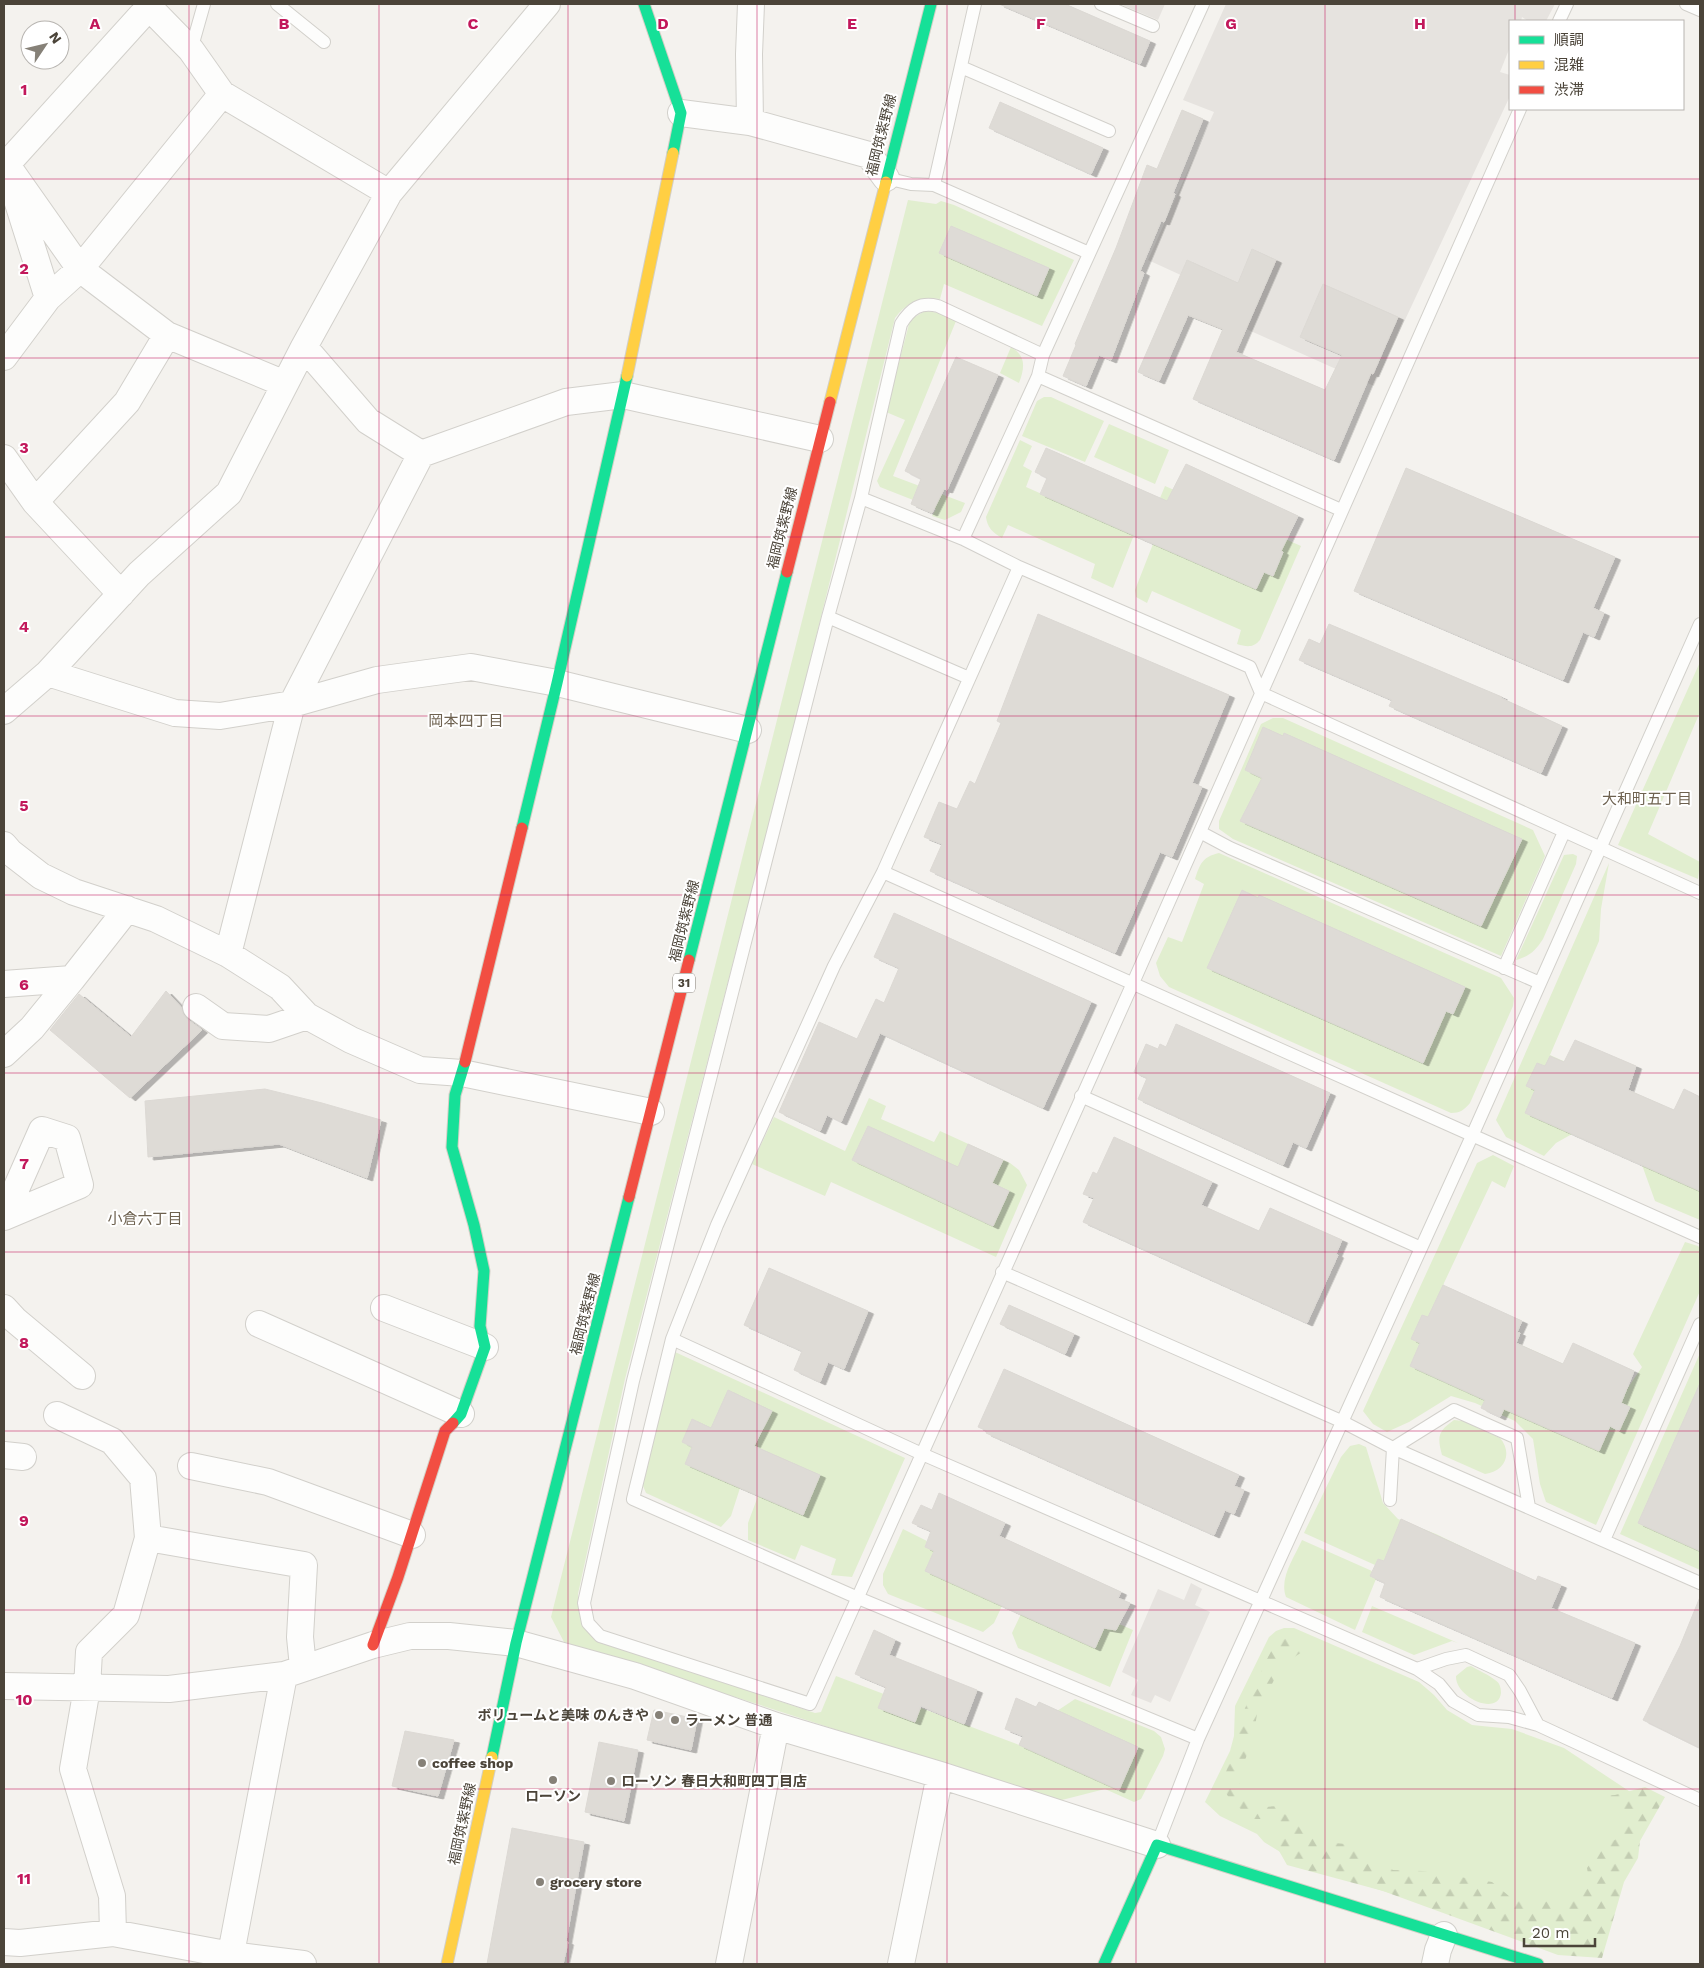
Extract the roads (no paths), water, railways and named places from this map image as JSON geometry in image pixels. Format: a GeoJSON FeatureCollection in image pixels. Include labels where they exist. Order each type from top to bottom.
{"type":"FeatureCollection","features":[{"type":"Feature","properties":{"kind":"street"},"geometry":{"type":"LineString","coordinates":[[4,711],[48,672],[139,574],[230,493],[284,384],[389,193],[547,4]]}},
{"type":"Feature","properties":{"kind":"street"},"geometry":{"type":"LineString","coordinates":[[373,1645],[412,1535],[445,1431],[461,1414],[485,1347],[480,1326],[484,1271],[474,1225],[452,1147],[455,1095],[462,1073],[557,683],[623,395],[681,113],[644,4]]}},
{"type":"Feature","properties":{"kind":"street"},"geometry":{"type":"LineString","coordinates":[[750,4],[750,122]]}},
{"type":"Feature","properties":{"kind":"street","name":"福岡筑紫野線"},"geometry":{"type":"LineString","coordinates":[[447,1964],[516,1643],[931,4]]}},
{"type":"Feature","properties":{"kind":"street"},"geometry":{"type":"LineString","coordinates":[[5,163],[147,5],[190,50],[222,94],[389,193]]}},
{"type":"Feature","properties":{"kind":"street"},"geometry":{"type":"LineString","coordinates":[[4,357],[48,298],[80,269],[222,94]]}},
{"type":"Feature","properties":{"kind":"street"},"geometry":{"type":"LineString","coordinates":[[681,113],[750,122],[869,155],[886,178]]}},
{"type":"Feature","properties":{"kind":"street"},"geometry":{"type":"LineString","coordinates":[[5,163],[80,269],[167,336],[284,384]]}},
{"type":"Feature","properties":{"kind":"street"},"geometry":{"type":"LineString","coordinates":[[5,163],[48,298]]}},
{"type":"Feature","properties":{"kind":"street"},"geometry":{"type":"LineString","coordinates":[[35,502],[127,402],[167,336]]}},
{"type":"Feature","properties":{"kind":"street"},"geometry":{"type":"LineString","coordinates":[[304,347],[368,421],[421,454]]}},
{"type":"Feature","properties":{"kind":"street"},"geometry":{"type":"LineString","coordinates":[[228,954],[292,704],[421,454],[566,402],[623,395],[820,439]]}},
{"type":"Feature","properties":{"kind":"street"},"geometry":{"type":"LineString","coordinates":[[4,458],[35,502],[121,594]]}},
{"type":"Feature","properties":{"kind":"street"},"geometry":{"type":"LineString","coordinates":[[48,672],[175,713],[220,716],[292,704],[377,680],[471,667],[557,683],[748,730]]}},
{"type":"Feature","properties":{"kind":"street"},"geometry":{"type":"LineString","coordinates":[[4,845],[10,852],[41,876],[74,892],[156,919],[228,954],[280,987],[307,1016],[351,1040],[420,1070],[462,1073],[651,1112]]}},
{"type":"Feature","properties":{"kind":"street"},"geometry":{"type":"LineString","coordinates":[[4,1054],[32,1028],[127,910]]}},
{"type":"Feature","properties":{"kind":"street"},"geometry":{"type":"LineString","coordinates":[[4,984],[72,979]]}},
{"type":"Feature","properties":{"kind":"street"},"geometry":{"type":"LineString","coordinates":[[196,1007],[223,1026],[269,1029],[307,1016]]}},
{"type":"Feature","properties":{"kind":"street"},"geometry":{"type":"LineString","coordinates":[[4,1308],[15,1320],[82,1376]]}},
{"type":"Feature","properties":{"kind":"street"},"geometry":{"type":"LineString","coordinates":[[384,1308],[485,1347]]}},
{"type":"Feature","properties":{"kind":"street"},"geometry":{"type":"LineString","coordinates":[[259,1324],[461,1414]]}},
{"type":"Feature","properties":{"kind":"street"},"geometry":{"type":"LineString","coordinates":[[57,1415],[112,1441],[143,1478],[148,1538],[126,1615],[89,1652],[87,1688],[73,1769],[112,1896],[114,1933]]}},
{"type":"Feature","properties":{"kind":"street"},"geometry":{"type":"LineString","coordinates":[[192,1466],[268,1482],[412,1535]]}},
{"type":"Feature","properties":{"kind":"street"},"geometry":{"type":"LineString","coordinates":[[148,1538],[304,1565],[300,1636],[294,1671],[230,1960]]}},
{"type":"Feature","properties":{"kind":"street"},"geometry":{"type":"LineString","coordinates":[[4,1686],[169,1689],[294,1671],[373,1645],[410,1636],[450,1636],[516,1643],[635,1676],[776,1726],[940,1775],[1538,1964]]}},
{"type":"Feature","properties":{"kind":"street"},"geometry":{"type":"LineString","coordinates":[[729,1964],[776,1726]]}},
{"type":"Feature","properties":{"kind":"street"},"geometry":{"type":"LineString","coordinates":[[901,1964],[940,1775]]}},
{"type":"Feature","properties":{"kind":"street"},"geometry":{"type":"LineString","coordinates":[[1104,1964],[1157,1845]]}},
{"type":"Feature","properties":{"kind":"street"},"geometry":{"type":"LineString","coordinates":[[14,1950],[114,1933],[230,1960],[304,1964]]}},
{"type":"Feature","properties":{"kind":"street"},"geometry":{"type":"LineString","coordinates":[[1435,1964],[1444,1934]]}},
{"type":"Feature","properties":{"kind":"lane"},"geometry":{"type":"LineString","coordinates":[[190,50],[204,4]]}},
{"type":"Feature","properties":{"kind":"lane"},"geometry":{"type":"LineString","coordinates":[[277,4],[324,42]]}},
{"type":"Feature","properties":{"kind":"lane"},"geometry":{"type":"LineString","coordinates":[[934,185],[975,4]]}},
{"type":"Feature","properties":{"kind":"lane"},"geometry":{"type":"LineString","coordinates":[[1101,4],[1153,26]]}},
{"type":"Feature","properties":{"kind":"lane"},"geometry":{"type":"LineString","coordinates":[[963,539],[1038,376],[1043,355],[1203,4]]}},
{"type":"Feature","properties":{"kind":"lane"},"geometry":{"type":"LineString","coordinates":[[1559,20],[1567,4]]}},
{"type":"Feature","properties":{"kind":"lane"},"geometry":{"type":"LineString","coordinates":[[1686,4],[1700,10]]}},
{"type":"Feature","properties":{"kind":"lane"},"geometry":{"type":"LineString","coordinates":[[961,67],[1109,131]]}},
{"type":"Feature","properties":{"kind":"lane"},"geometry":{"type":"LineString","coordinates":[[1043,355],[938,306],[928,304],[917,306],[901,324],[861,498],[828,617],[632,1380],[584,1603],[588,1622],[600,1636],[810,1704],[1133,983],[1520,110]]}},
{"type":"Feature","properties":{"kind":"lane"},"geometry":{"type":"LineString","coordinates":[[886,178],[911,184],[934,185],[1089,254]]}},
{"type":"Feature","properties":{"kind":"lane"},"geometry":{"type":"LineString","coordinates":[[1038,376],[1341,510]]}},
{"type":"Feature","properties":{"kind":"lane"},"geometry":{"type":"LineString","coordinates":[[861,498],[963,539],[1020,568],[1250,667],[1261,693],[1700,893]]}},
{"type":"Feature","properties":{"kind":"lane"},"geometry":{"type":"LineString","coordinates":[[1020,568],[883,872],[826,984],[717,1226],[672,1339],[634,1500],[858,1598],[1198,1740]]}},
{"type":"Feature","properties":{"kind":"lane"},"geometry":{"type":"LineString","coordinates":[[828,617],[970,678]]}},
{"type":"Feature","properties":{"kind":"lane"},"geometry":{"type":"LineString","coordinates":[[1157,1845],[1198,1740],[1260,1600],[1472,1136],[1700,624]]}},
{"type":"Feature","properties":{"kind":"lane"},"geometry":{"type":"LineString","coordinates":[[1200,832],[1239,852],[1540,982]]}},
{"type":"Feature","properties":{"kind":"lane"},"geometry":{"type":"LineString","coordinates":[[1504,968],[1564,832]]}},
{"type":"Feature","properties":{"kind":"lane"},"geometry":{"type":"LineString","coordinates":[[883,872],[1700,1237]]}},
{"type":"Feature","properties":{"kind":"lane"},"geometry":{"type":"LineString","coordinates":[[1081,1096],[1421,1248]]}},
{"type":"Feature","properties":{"kind":"lane"},"geometry":{"type":"LineString","coordinates":[[1002,1272],[1341,1421],[1393,1448],[1700,1583]]}},
{"type":"Feature","properties":{"kind":"lane"},"geometry":{"type":"LineString","coordinates":[[1604,1540],[1700,1324]]}},
{"type":"Feature","properties":{"kind":"lane"},"geometry":{"type":"LineString","coordinates":[[672,1339],[922,1454],[1417,1669],[1438,1684],[1453,1701],[1478,1715],[1509,1717],[1538,1725],[1700,1800]]}},
{"type":"Feature","properties":{"kind":"lane"},"geometry":{"type":"LineString","coordinates":[[1393,1448],[1454,1410],[1517,1438],[1529,1507]]}},
{"type":"Feature","properties":{"kind":"lane"},"geometry":{"type":"LineString","coordinates":[[1390,1500],[1393,1448]]}},
{"type":"Feature","properties":{"kind":"lane"},"geometry":{"type":"LineString","coordinates":[[1417,1669],[1446,1659],[1466,1655],[1508,1674],[1520,1691],[1538,1725]]}},
{"type":"Feature","properties":{"kind":"place","name":"ボリュームと美味 のんきや"},"geometry":{"type":"Point","coordinates":[659,1715]}},
{"type":"Feature","properties":{"kind":"place","name":"ラーメン 普通"},"geometry":{"type":"Point","coordinates":[675,1720]}},
{"type":"Feature","properties":{"kind":"place","name":"coffee shop"},"geometry":{"type":"Point","coordinates":[422,1763]}},
{"type":"Feature","properties":{"kind":"place","name":"ローソン"},"geometry":{"type":"Point","coordinates":[553,1780]}},
{"type":"Feature","properties":{"kind":"place","name":"ローソン 春日大和町四丁目店"},"geometry":{"type":"Point","coordinates":[611,1781]}},
{"type":"Feature","properties":{"kind":"place","name":"grocery store"},"geometry":{"type":"Point","coordinates":[540,1882]}},
{"type":"Feature","properties":{"kind":"district","name":"岡本四丁目"},"geometry":{"type":"Point","coordinates":[466,721]}},
{"type":"Feature","properties":{"kind":"district","name":"大和町五丁目"},"geometry":{"type":"Point","coordinates":[1647,799]}},
{"type":"Feature","properties":{"kind":"district","name":"小倉六丁目"},"geometry":{"type":"Point","coordinates":[145,1219]}}]}
